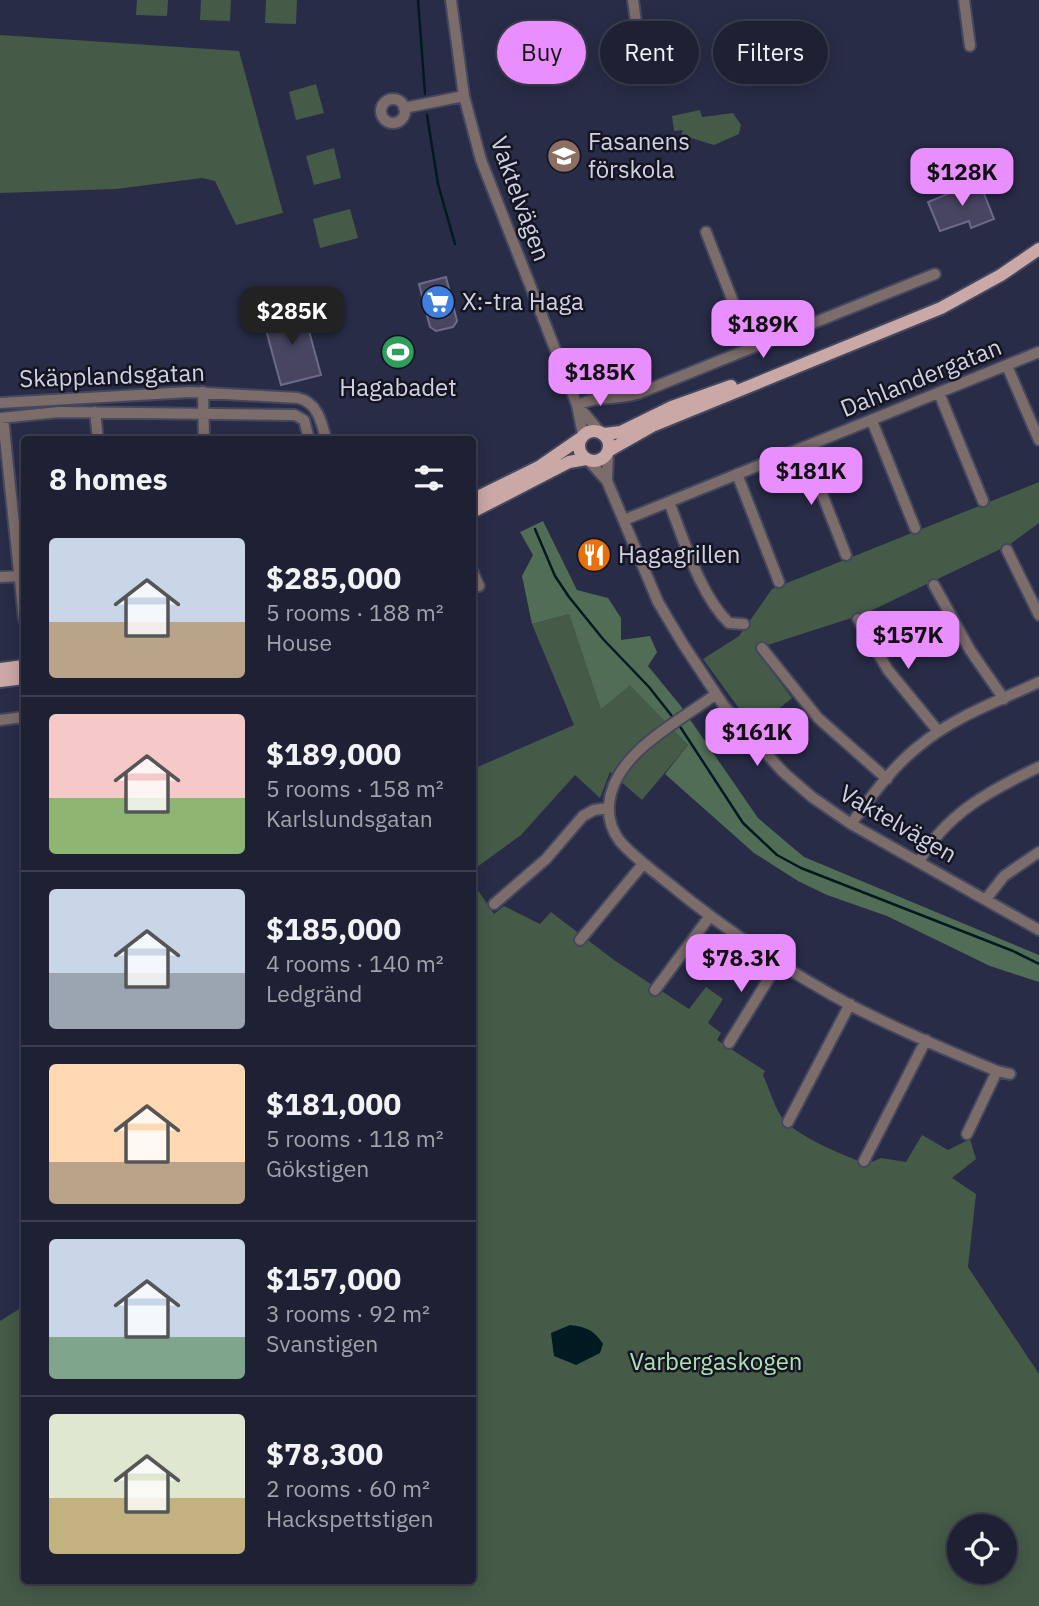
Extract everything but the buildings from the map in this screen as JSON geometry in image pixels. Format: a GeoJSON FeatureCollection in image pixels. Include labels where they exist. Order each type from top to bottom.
{"type":"FeatureCollection","features":[{"type":"Feature","properties":{"kind":"main road"},"geometry":{"type":"LineString","coordinates":[[476,510],[569,462],[598,461],[608,452],[652,426],[940,308],[1001,275],[1039,249]]}},
{"type":"Feature","properties":{"kind":"main road"},"geometry":{"type":"LineString","coordinates":[[476,498],[546,463],[589,431],[621,432],[691,400],[799,365]]}},
{"type":"Feature","properties":{"kind":"main road"},"geometry":{"type":"LineString","coordinates":[[602,433],[609,442],[608,452]]}},
{"type":"Feature","properties":{"kind":"main road"},"geometry":{"type":"LineString","coordinates":[[582,436],[579,450],[587,460]]}},
{"type":"Feature","properties":{"kind":"main road"},"geometry":{"type":"LineString","coordinates":[[0,669],[21,666]]}},
{"type":"Feature","properties":{"kind":"main road"},"geometry":{"type":"LineString","coordinates":[[0,681],[21,678]]}},
{"type":"Feature","properties":{"kind":"street","name":"Vaktelvägen"},"geometry":{"type":"LineString","coordinates":[[451,0],[464,96],[491,189],[577,405],[582,436]]}},
{"type":"Feature","properties":{"kind":"street"},"geometry":{"type":"LineString","coordinates":[[633,0],[636,21]]}},
{"type":"Feature","properties":{"kind":"street"},"geometry":{"type":"LineString","coordinates":[[964,0],[970,46]]}},
{"type":"Feature","properties":{"kind":"street"},"geometry":{"type":"LineString","coordinates":[[404,108],[464,96]]}},
{"type":"Feature","properties":{"kind":"street"},"geometry":{"type":"LineString","coordinates":[[706,232],[751,348]]}},
{"type":"Feature","properties":{"kind":"street"},"geometry":{"type":"LineString","coordinates":[[577,405],[594,398],[637,394],[935,274]]}},
{"type":"Feature","properties":{"kind":"street","name":"Dahlandergatan"},"geometry":{"type":"LineString","coordinates":[[624,520],[1039,352]]}},
{"type":"Feature","properties":{"kind":"street"},"geometry":{"type":"LineString","coordinates":[[1007,366],[1039,440]]}},
{"type":"Feature","properties":{"kind":"street"},"geometry":{"type":"LineString","coordinates":[[204,392],[204,436]]}},
{"type":"Feature","properties":{"kind":"street","name":"Skäpplandsgatan"},"geometry":{"type":"LineString","coordinates":[[0,403],[204,392],[298,398],[305,400],[318,413],[325,436]]}},
{"type":"Feature","properties":{"kind":"street"},"geometry":{"type":"LineString","coordinates":[[939,393],[983,501]]}},
{"type":"Feature","properties":{"kind":"street","name":"Vaktelvägen"},"geometry":{"type":"LineString","coordinates":[[577,405],[602,433]]}},
{"type":"Feature","properties":{"kind":"street"},"geometry":{"type":"LineString","coordinates":[[21,568],[1,418],[59,412],[301,417],[307,426],[309,436]]}},
{"type":"Feature","properties":{"kind":"street"},"geometry":{"type":"LineString","coordinates":[[95,412],[98,436]]}},
{"type":"Feature","properties":{"kind":"street"},"geometry":{"type":"LineString","coordinates":[[872,421],[915,528]]}},
{"type":"Feature","properties":{"kind":"street"},"geometry":{"type":"LineString","coordinates":[[804,448],[846,555]]}},
{"type":"Feature","properties":{"kind":"street","name":"Vaktelvägen"},"geometry":{"type":"LineString","coordinates":[[607,481],[608,452]]}},
{"type":"Feature","properties":{"kind":"street","name":"Vaktelvägen"},"geometry":{"type":"LineString","coordinates":[[587,460],[607,481],[670,623],[716,694],[783,772],[812,797],[851,824],[1039,930]]}},
{"type":"Feature","properties":{"kind":"street"},"geometry":{"type":"LineString","coordinates":[[737,474],[779,582]]}},
{"type":"Feature","properties":{"kind":"street"},"geometry":{"type":"LineString","coordinates":[[669,502],[697,570],[721,615],[729,623],[744,624]]}},
{"type":"Feature","properties":{"kind":"street"},"geometry":{"type":"LineString","coordinates":[[1007,550],[1039,615]]}},
{"type":"Feature","properties":{"kind":"street"},"geometry":{"type":"LineString","coordinates":[[0,578],[21,576]]}},
{"type":"Feature","properties":{"kind":"street"},"geometry":{"type":"LineString","coordinates":[[476,579],[479,586]]}},
{"type":"Feature","properties":{"kind":"street"},"geometry":{"type":"LineString","coordinates":[[934,584],[970,650],[1004,699]]}},
{"type":"Feature","properties":{"kind":"street"},"geometry":{"type":"LineString","coordinates":[[858,619],[896,681],[938,732]]}},
{"type":"Feature","properties":{"kind":"street"},"geometry":{"type":"LineString","coordinates":[[761,648],[813,712],[887,779]]}},
{"type":"Feature","properties":{"kind":"street"},"geometry":{"type":"LineString","coordinates":[[851,824],[912,751],[938,732],[1039,682]]}},
{"type":"Feature","properties":{"kind":"street"},"geometry":{"type":"LineString","coordinates":[[716,694],[645,747],[624,768],[611,790],[608,808],[615,834],[643,863],[710,916],[779,962],[850,1004],[926,1040],[1010,1074]]}},
{"type":"Feature","properties":{"kind":"street"},"geometry":{"type":"LineString","coordinates":[[0,720],[21,717]]}},
{"type":"Feature","properties":{"kind":"street"},"geometry":{"type":"LineString","coordinates":[[919,862],[941,833],[968,805],[1039,767]]}},
{"type":"Feature","properties":{"kind":"street"},"geometry":{"type":"LineString","coordinates":[[494,904],[546,859],[583,816],[594,810],[608,808]]}},
{"type":"Feature","properties":{"kind":"street"},"geometry":{"type":"LineString","coordinates":[[986,899],[1013,869],[1039,852]]}},
{"type":"Feature","properties":{"kind":"street"},"geometry":{"type":"LineString","coordinates":[[580,940],[643,863]]}},
{"type":"Feature","properties":{"kind":"street"},"geometry":{"type":"LineString","coordinates":[[655,990],[710,916]]}},
{"type":"Feature","properties":{"kind":"street"},"geometry":{"type":"LineString","coordinates":[[729,1043],[779,962]]}},
{"type":"Feature","properties":{"kind":"street"},"geometry":{"type":"LineString","coordinates":[[788,1122],[850,1004]]}},
{"type":"Feature","properties":{"kind":"street"},"geometry":{"type":"LineString","coordinates":[[864,1161],[926,1040]]}},
{"type":"Feature","properties":{"kind":"street"},"geometry":{"type":"LineString","coordinates":[[967,1134],[997,1071]]}},
{"type":"Feature","properties":{"kind":"green space"},"geometry":{"type":"Polygon","coordinates":[[[137,0],[168,0],[167,16],[136,15],[137,0]]]}},
{"type":"Feature","properties":{"kind":"green space"},"geometry":{"type":"Polygon","coordinates":[[[201,0],[231,0],[230,21],[200,20],[201,0]]]}},
{"type":"Feature","properties":{"kind":"green space"},"geometry":{"type":"Polygon","coordinates":[[[266,0],[297,0],[296,24],[265,23],[266,0]]]}},
{"type":"Feature","properties":{"kind":"green space"},"geometry":{"type":"Polygon","coordinates":[[[0,35],[239,51],[283,213],[236,225],[215,181],[202,178],[116,189],[0,193],[0,35]]]}},
{"type":"Feature","properties":{"kind":"green space"},"geometry":{"type":"Polygon","coordinates":[[[316,84],[324,113],[296,120],[289,92],[316,84]]]}},
{"type":"Feature","properties":{"kind":"green space"},"geometry":{"type":"Polygon","coordinates":[[[700,110],[702,117],[733,113],[741,125],[739,134],[714,145],[681,135],[683,130],[674,131],[672,116],[700,110]]]}},
{"type":"Feature","properties":{"kind":"green space"},"geometry":{"type":"Polygon","coordinates":[[[334,148],[341,178],[314,185],[306,156],[334,148]]]}},
{"type":"Feature","properties":{"kind":"green space"},"geometry":{"type":"Polygon","coordinates":[[[350,209],[358,238],[320,248],[313,219],[350,209]]]}},
{"type":"Feature","properties":{"kind":"green space"},"geometry":{"type":"Polygon","coordinates":[[[1039,482],[1039,523],[1009,545],[864,614],[755,649],[792,698],[754,729],[703,659],[739,636],[772,589],[1039,482]]]}},
{"type":"Feature","properties":{"kind":"green space"},"geometry":{"type":"Polygon","coordinates":[[[543,521],[577,590],[608,598],[621,618],[621,640],[650,636],[657,652],[648,666],[680,705],[758,818],[804,857],[1039,955],[1039,982],[990,966],[887,916],[827,895],[798,881],[754,853],[665,774],[688,745],[630,685],[601,709],[569,614],[532,624],[522,576],[533,555],[520,532],[543,521]]]}},
{"type":"Feature","properties":{"kind":"green space"},"geometry":{"type":"Polygon","coordinates":[[[569,614],[601,708],[630,684],[688,745],[642,800],[610,772],[600,798],[575,775],[521,835],[476,868],[476,768],[574,725],[532,624],[569,614]]]}},
{"type":"Feature","properties":{"kind":"green space","name":"Varbergaskogen"},"geometry":{"type":"Polygon","coordinates":[[[476,887],[494,914],[504,906],[540,924],[551,912],[614,960],[689,1009],[706,987],[723,999],[708,1023],[721,1033],[717,1040],[765,1071],[763,1075],[781,1116],[796,1130],[820,1144],[867,1164],[881,1158],[906,1162],[922,1135],[948,1150],[970,1139],[976,1159],[952,1178],[976,1194],[968,1267],[1039,1374],[1039,1606],[0,1606],[0,1321],[21,1308],[21,1584],[476,1584],[476,887]]]}},
{"type":"Feature","properties":{"kind":"water"},"geometry":{"type":"Polygon","coordinates":[[[570,1325],[593,1332],[603,1344],[600,1353],[576,1365],[554,1356],[551,1333],[570,1325]]]}},
{"type":"Feature","properties":{"kind":"waterway"},"geometry":{"type":"LineString","coordinates":[[418,0],[425,94]]}},
{"type":"Feature","properties":{"kind":"waterway"},"geometry":{"type":"LineString","coordinates":[[427,115],[438,184],[455,244]]}},
{"type":"Feature","properties":{"kind":"waterway"},"geometry":{"type":"LineString","coordinates":[[535,529],[555,576],[569,597],[675,720]]}},
{"type":"Feature","properties":{"kind":"waterway"},"geometry":{"type":"LineString","coordinates":[[679,725],[743,823],[777,855],[801,868],[1013,951],[1039,964]]}},
{"type":"Feature","properties":{"kind":"place","name":"Fasanens förskola"},"geometry":{"type":"Point","coordinates":[564,156]}},
{"type":"Feature","properties":{"kind":"place","name":"X:-tra Haga"},"geometry":{"type":"Point","coordinates":[438,302]}},
{"type":"Feature","properties":{"kind":"place","name":"Hagabadet"},"geometry":{"type":"Point","coordinates":[398,352]}},
{"type":"Feature","properties":{"kind":"place","name":"Hagagrillen"},"geometry":{"type":"Point","coordinates":[594,555]}}]}
